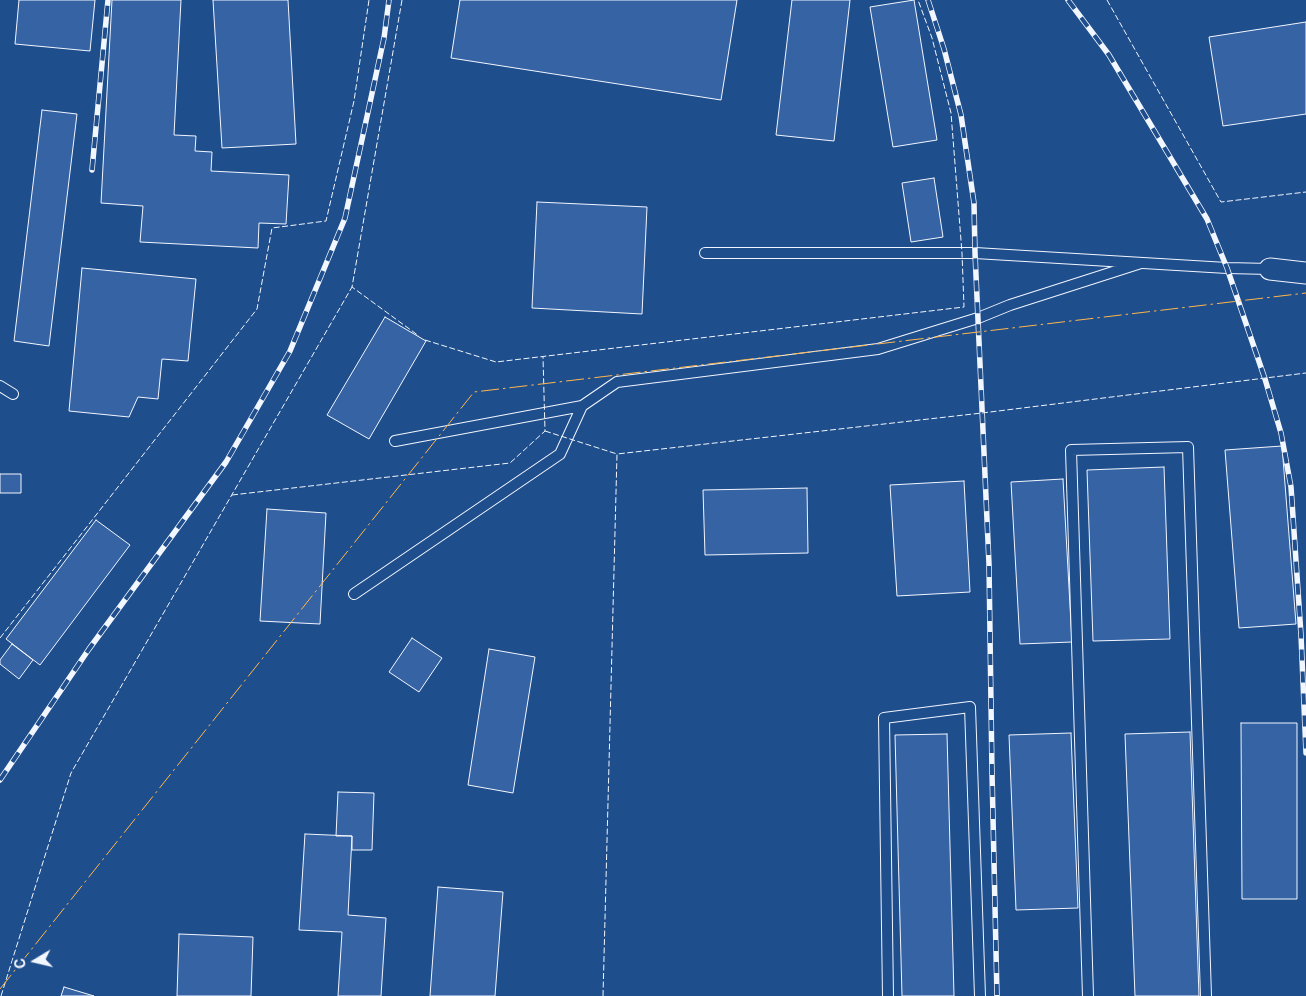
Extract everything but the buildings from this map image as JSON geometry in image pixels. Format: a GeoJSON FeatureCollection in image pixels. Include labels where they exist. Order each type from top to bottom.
{"type":"FeatureCollection","features":[{"type":"Feature","properties":{"kind":"street"},"geometry":{"type":"LineString","coordinates":[[1270,269],[1306,273]]}},
{"type":"Feature","properties":{"kind":"lane"},"geometry":{"type":"LineString","coordinates":[[705,253],[974,253],[1270,269]]}},
{"type":"Feature","properties":{"kind":"lane"},"geometry":{"type":"LineString","coordinates":[[395,441],[582,406],[617,382],[878,349],[1142,263]]}},
{"type":"Feature","properties":{"kind":"lane"},"geometry":{"type":"LineString","coordinates":[[0,386],[13,394]]}},
{"type":"Feature","properties":{"kind":"lane"},"geometry":{"type":"LineString","coordinates":[[354,594],[560,454],[582,406]]}},
{"type":"Feature","properties":{"kind":"lane"},"geometry":{"type":"LineString","coordinates":[[1088,996],[1071,450],[1188,447],[1206,996]]}},
{"type":"Feature","properties":{"kind":"lane"},"geometry":{"type":"LineString","coordinates":[[888,996],[884,718],[970,707],[980,996]]}},
{"type":"Feature","properties":{"kind":"railway"},"geometry":{"type":"LineString","coordinates":[[92,170],[108,0]]}},
{"type":"Feature","properties":{"kind":"railway"},"geometry":{"type":"LineString","coordinates":[[0,780],[89,649],[226,462],[290,351],[345,218],[384,38],[389,0]]}},
{"type":"Feature","properties":{"kind":"railway"},"geometry":{"type":"LineString","coordinates":[[928,0],[944,49],[961,115],[974,203],[989,564],[997,996]]}},
{"type":"Feature","properties":{"kind":"railway"},"geometry":{"type":"LineString","coordinates":[[1068,0],[1109,55],[1207,219],[1227,268],[1265,379],[1281,433],[1291,487],[1301,635],[1306,753]]}},
{"type":"Feature","properties":{"kind":"fence"},"geometry":{"type":"LineString","coordinates":[[0,638],[257,309],[272,228],[326,221],[354,101],[369,0]]}},
{"type":"Feature","properties":{"kind":"fence"},"geometry":{"type":"LineString","coordinates":[[402,0],[352,287],[419,336]]}},
{"type":"Feature","properties":{"kind":"fence"},"geometry":{"type":"LineString","coordinates":[[425,340],[496,362],[964,307],[962,253],[951,113],[932,38],[918,0]]}},
{"type":"Feature","properties":{"kind":"fence"},"geometry":{"type":"LineString","coordinates":[[1107,0],[1221,202],[1306,192]]}},
{"type":"Feature","properties":{"kind":"fence"},"geometry":{"type":"LineString","coordinates":[[1,996],[71,773],[352,287]]}},
{"type":"Feature","properties":{"kind":"fence"},"geometry":{"type":"LineString","coordinates":[[232,495],[510,463],[545,431],[543,357]]}},
{"type":"Feature","properties":{"kind":"fence"},"geometry":{"type":"LineString","coordinates":[[603,996],[617,454],[982,413],[1306,373]]}},
{"type":"Feature","properties":{"kind":"fence"},"geometry":{"type":"LineString","coordinates":[[545,431],[617,454]]}},
{"type":"Feature","properties":{"kind":"power"},"geometry":{"type":"LineString","coordinates":[[0,989],[474,392],[1306,293]]}}]}
